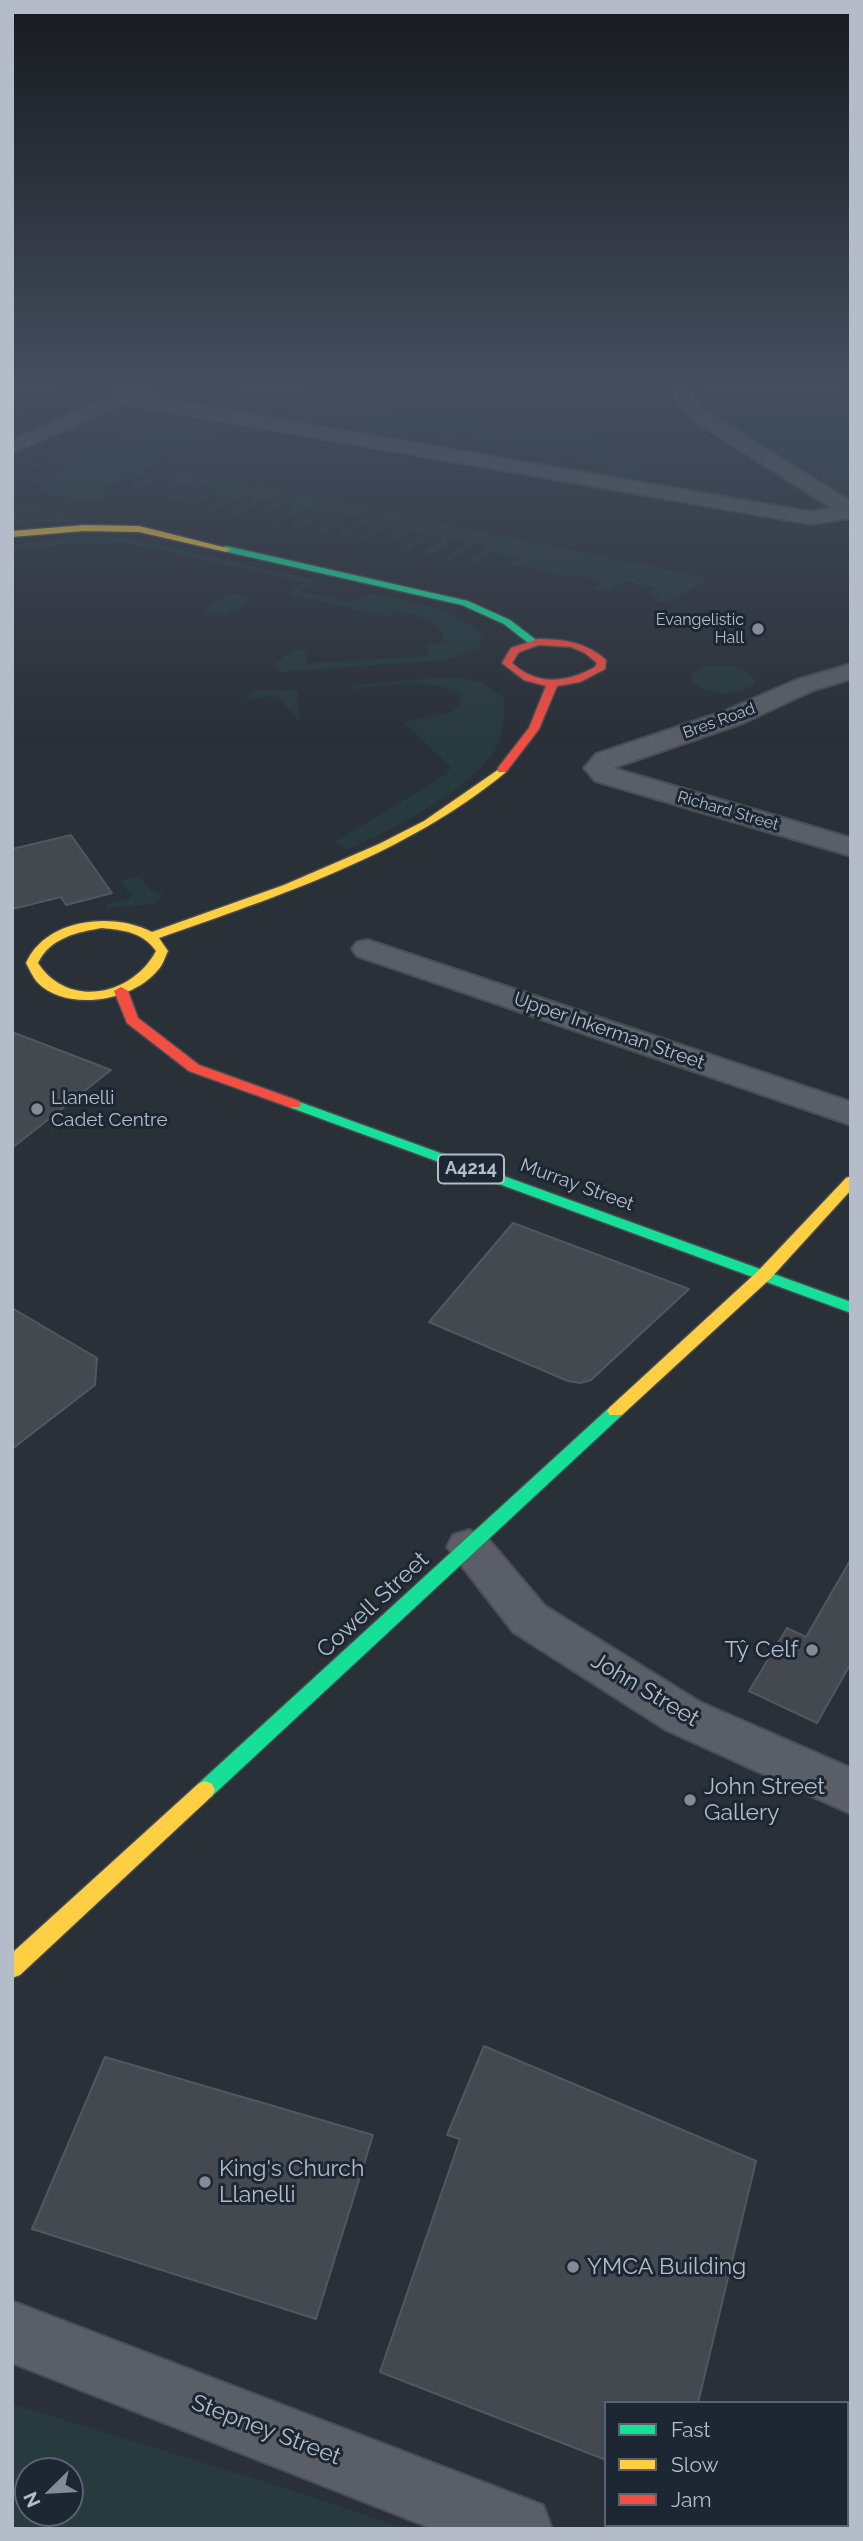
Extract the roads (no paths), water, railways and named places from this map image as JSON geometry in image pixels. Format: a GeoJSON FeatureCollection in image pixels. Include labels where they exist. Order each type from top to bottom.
{"type":"FeatureCollection","features":[{"type":"Feature","properties":{"kind":"main road"},"geometry":{"type":"LineString","coordinates":[[12,534],[84,528],[139,529],[454,600],[487,610],[522,630],[535,643]]}},
{"type":"Feature","properties":{"kind":"main road"},"geometry":{"type":"LineString","coordinates":[[535,643],[578,645],[591,650],[602,662],[600,669],[592,675],[553,682],[521,676],[511,670],[507,663],[512,652],[535,643]]}},
{"type":"Feature","properties":{"kind":"main road"},"geometry":{"type":"LineString","coordinates":[[153,936],[349,862],[410,832],[471,795],[505,768],[528,737],[544,713],[553,682]]}},
{"type":"Feature","properties":{"kind":"main road"},"geometry":{"type":"LineString","coordinates":[[120,924],[153,936],[162,945],[164,957],[155,973],[139,984],[121,991],[84,995],[60,991],[42,982],[34,970],[33,958],[43,944],[59,934],[85,926],[120,924]]}},
{"type":"Feature","properties":{"kind":"main road","name":"Murray Street"},"geometry":{"type":"LineString","coordinates":[[121,991],[132,1020],[194,1068],[851,1308]]}},
{"type":"Feature","properties":{"kind":"main road","name":"Cowell Street"},"geometry":{"type":"LineString","coordinates":[[12,1968],[764,1275],[851,1181]]}},
{"type":"Feature","properties":{"kind":"street"},"geometry":{"type":"LineString","coordinates":[[734,505],[811,518],[851,512]]}},
{"type":"Feature","properties":{"kind":"street","name":"Bres Road"},"geometry":{"type":"LineString","coordinates":[[605,775],[597,768],[606,760],[734,717],[805,685],[850,657]]}},
{"type":"Feature","properties":{"kind":"street","name":"Richard Street"},"geometry":{"type":"LineString","coordinates":[[605,775],[851,847]]}},
{"type":"Feature","properties":{"kind":"street","name":"Upper Inkerman Street"},"geometry":{"type":"LineString","coordinates":[[368,948],[851,1114]]}},
{"type":"Feature","properties":{"kind":"street","name":"John Street"},"geometry":{"type":"LineString","coordinates":[[470,1547],[529,1619],[683,1716],[851,1792]]}},
{"type":"Feature","properties":{"kind":"street","name":"Stepney Street"},"geometry":{"type":"LineString","coordinates":[[12,2332],[519,2529]]}},
{"type":"Feature","properties":{"kind":"place","name":"Evangelistic Hall"},"geometry":{"type":"Point","coordinates":[758,629]}},
{"type":"Feature","properties":{"kind":"place","name":"Llanelli Cadet Centre"},"geometry":{"type":"Point","coordinates":[37,1109]}},
{"type":"Feature","properties":{"kind":"place","name":"Tŷ Celf"},"geometry":{"type":"Point","coordinates":[812,1650]}},
{"type":"Feature","properties":{"kind":"place","name":"John Street Gallery"},"geometry":{"type":"Point","coordinates":[690,1800]}},
{"type":"Feature","properties":{"kind":"place","name":"King's Church Llanelli"},"geometry":{"type":"Point","coordinates":[205,2182]}},
{"type":"Feature","properties":{"kind":"place","name":"YMCA Building"},"geometry":{"type":"Point","coordinates":[573,2267]}}]}
